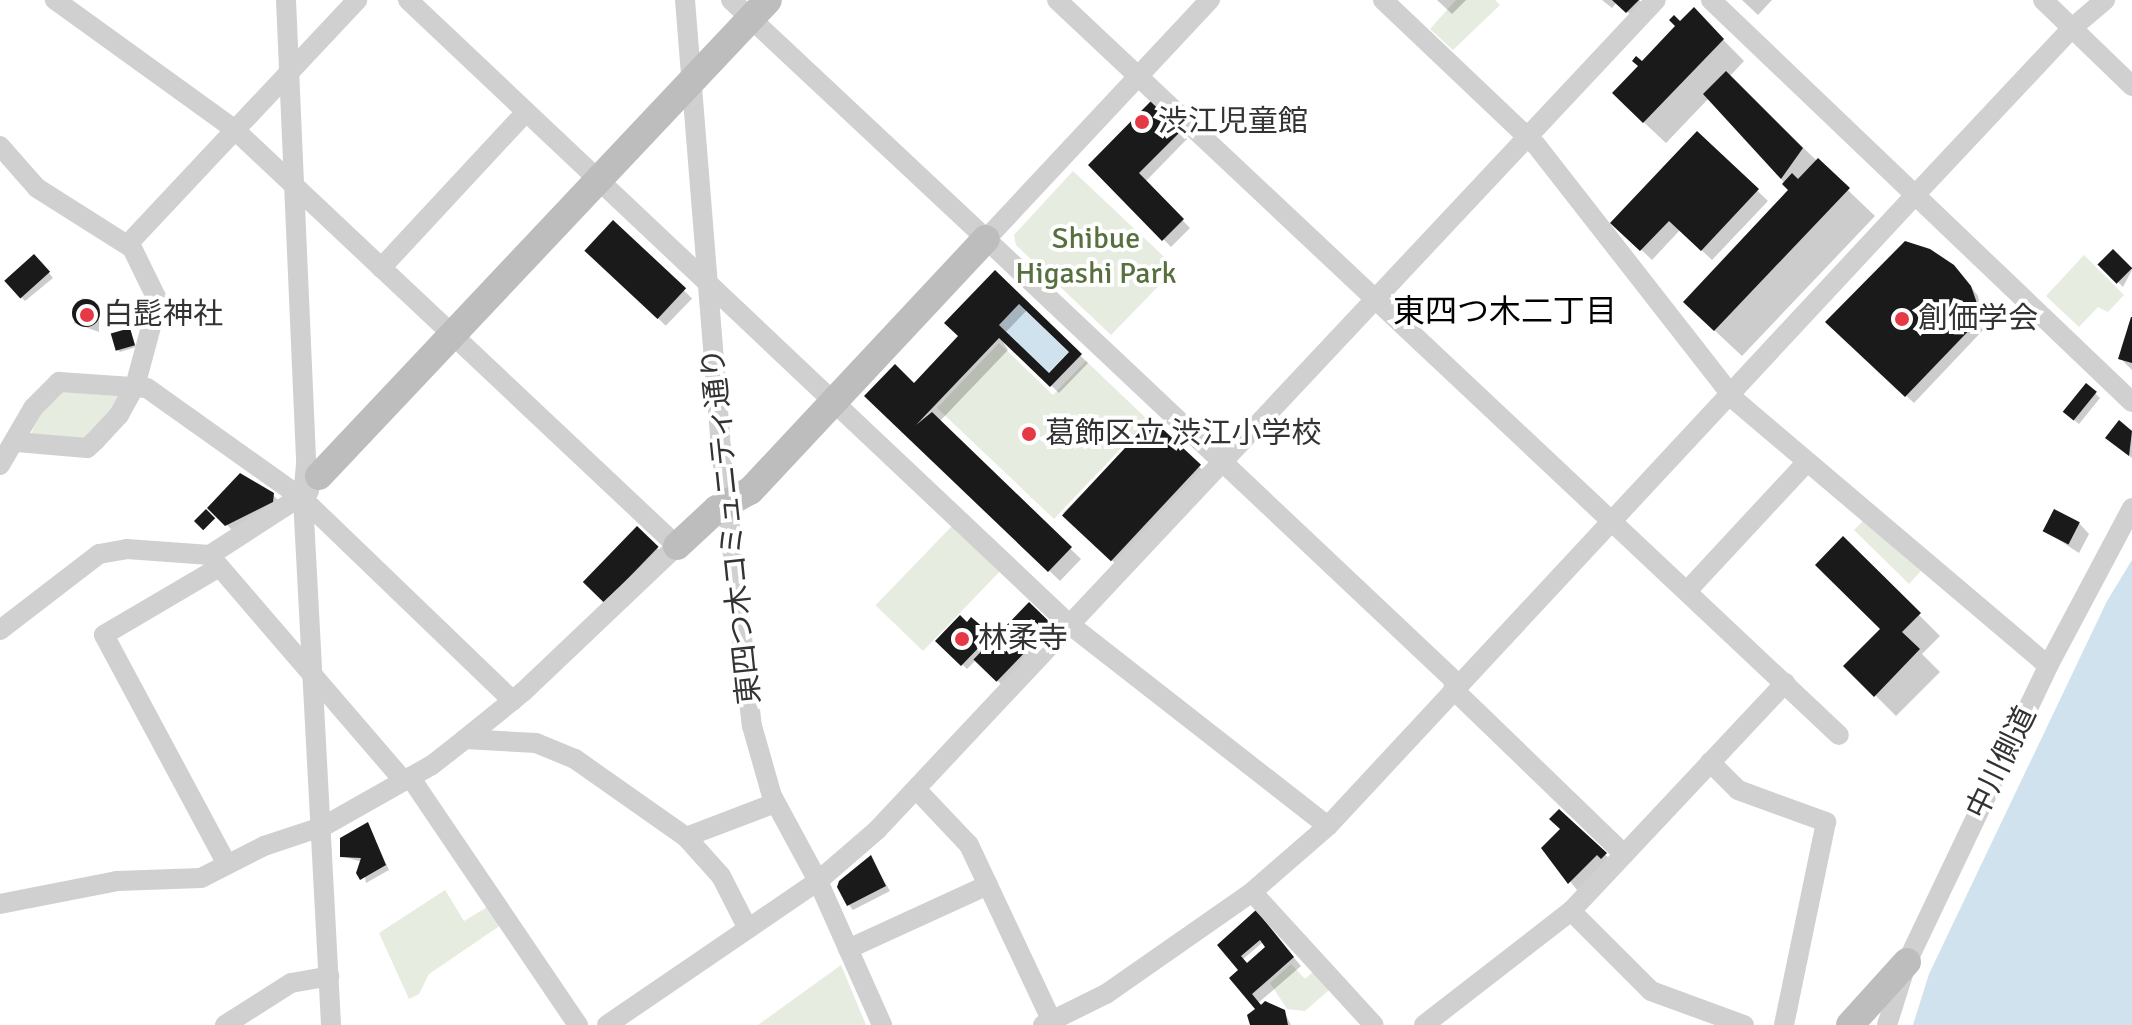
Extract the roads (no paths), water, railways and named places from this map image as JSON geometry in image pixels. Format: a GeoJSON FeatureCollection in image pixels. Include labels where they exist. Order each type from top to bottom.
{"type":"FeatureCollection","features":[{"type":"Feature","properties":{"kind":"street"},"geometry":{"type":"LineString","coordinates":[[55,0],[234,129],[677,546]]}},
{"type":"Feature","properties":{"kind":"street"},"geometry":{"type":"LineString","coordinates":[[286,0],[311,488],[314,678],[324,826],[331,1025]]}},
{"type":"Feature","properties":{"kind":"street"},"geometry":{"type":"LineString","coordinates":[[128,244],[357,0]]}},
{"type":"Feature","properties":{"kind":"street"},"geometry":{"type":"LineString","coordinates":[[408,0],[1069,624],[1328,826]]}},
{"type":"Feature","properties":{"kind":"street","name":"東四つ木コミュニティ通り"},"geometry":{"type":"LineString","coordinates":[[685,0],[707,283],[743,669],[752,726],[775,803],[818,881],[882,1025]]}},
{"type":"Feature","properties":{"kind":"street"},"geometry":{"type":"LineString","coordinates":[[1057,0],[1839,735]]}},
{"type":"Feature","properties":{"kind":"street"},"geometry":{"type":"LineString","coordinates":[[0,904],[117,881],[201,878],[227,864],[324,826],[407,779],[465,739],[513,701],[677,546],[729,503],[750,491],[1210,0]]}},
{"type":"Feature","properties":{"kind":"street"},"geometry":{"type":"LineString","coordinates":[[1383,0],[1527,136],[1730,393],[2048,666]]}},
{"type":"Feature","properties":{"kind":"street"},"geometry":{"type":"LineString","coordinates":[[607,1025],[818,881],[916,789],[1656,0]]}},
{"type":"Feature","properties":{"kind":"street"},"geometry":{"type":"LineString","coordinates":[[1711,0],[1917,193],[2132,402]]}},
{"type":"Feature","properties":{"kind":"street"},"geometry":{"type":"LineString","coordinates":[[2043,0],[2132,86]]}},
{"type":"Feature","properties":{"kind":"street"},"geometry":{"type":"LineString","coordinates":[[916,789],[969,845],[1047,1023],[1118,987],[1252,892],[1328,826],[2071,29],[2105,0]]}},
{"type":"Feature","properties":{"kind":"street"},"geometry":{"type":"LineString","coordinates":[[227,864],[104,635],[213,562],[311,488],[692,80],[750,6],[986,239],[1456,686],[1624,854]]}},
{"type":"Feature","properties":{"kind":"street"},"geometry":{"type":"LineString","coordinates":[[381,268],[526,112]]}},
{"type":"Feature","properties":{"kind":"street"},"geometry":{"type":"LineString","coordinates":[[0,146],[37,188],[128,244],[158,301],[135,386],[119,415],[87,448],[16,442]]}},
{"type":"Feature","properties":{"kind":"street"},"geometry":{"type":"LineString","coordinates":[[0,465],[45,390],[59,382],[147,388],[311,488],[513,701]]}},
{"type":"Feature","properties":{"kind":"street"},"geometry":{"type":"LineString","coordinates":[[1687,591],[1807,462]]}},
{"type":"Feature","properties":{"kind":"street","name":"中川側道"},"geometry":{"type":"LineString","coordinates":[[1887,1025],[1907,962],[2048,666],[2132,508]]}},
{"type":"Feature","properties":{"kind":"street"},"geometry":{"type":"LineString","coordinates":[[2,626],[99,554],[127,549],[213,562],[407,779],[578,1025]]}},
{"type":"Feature","properties":{"kind":"street"},"geometry":{"type":"LineString","coordinates":[[1424,1025],[1571,911],[1785,683]]}},
{"type":"Feature","properties":{"kind":"street"},"geometry":{"type":"LineString","coordinates":[[465,739],[536,743],[575,759],[686,837],[721,876],[747,927]]}},
{"type":"Feature","properties":{"kind":"street"},"geometry":{"type":"LineString","coordinates":[[1710,762],[1738,790],[1826,822],[1784,1025]]}},
{"type":"Feature","properties":{"kind":"street"},"geometry":{"type":"LineString","coordinates":[[686,837],[775,803]]}},
{"type":"Feature","properties":{"kind":"street"},"geometry":{"type":"LineString","coordinates":[[848,949],[988,885]]}},
{"type":"Feature","properties":{"kind":"street"},"geometry":{"type":"LineString","coordinates":[[1252,892],[1374,1025]]}},
{"type":"Feature","properties":{"kind":"street"},"geometry":{"type":"LineString","coordinates":[[1571,911],[1651,991],[1744,1025]]}},
{"type":"Feature","properties":{"kind":"street"},"geometry":{"type":"LineString","coordinates":[[1850,1025],[1907,962]]}},
{"type":"Feature","properties":{"kind":"street"},"geometry":{"type":"LineString","coordinates":[[225,1025],[291,983],[329,976]]}},
{"type":"Feature","properties":{"kind":"water"},"geometry":{"type":"Polygon","coordinates":[[[1019,304],[1069,352],[1048,373],[999,325],[1019,304]]]}},
{"type":"Feature","properties":{"kind":"water"},"geometry":{"type":"Polygon","coordinates":[[[2132,560],[2132,1025],[1913,1025],[1929,974],[2107,601],[2132,560]]]}},
{"type":"Feature","properties":{"kind":"place","name":"渋江児童館"},"geometry":{"type":"Point","coordinates":[1142,122]}},
{"type":"Feature","properties":{"kind":"place","name":"白髭神社"},"geometry":{"type":"Point","coordinates":[87,315]}},
{"type":"Feature","properties":{"kind":"place","name":"創価学会"},"geometry":{"type":"Point","coordinates":[1902,319]}},
{"type":"Feature","properties":{"kind":"place","name":"葛飾区立 渋江小学校"},"geometry":{"type":"Point","coordinates":[1029,434]}},
{"type":"Feature","properties":{"kind":"place","name":"林柔寺"},"geometry":{"type":"Point","coordinates":[962,639]}},
{"type":"Feature","properties":{"kind":"district","name":"東四つ木二丁目"},"geometry":{"type":"Point","coordinates":[1505,312]}},
{"type":"Feature","properties":{"kind":"park label","name":"Shibue Higashi Park"},"geometry":{"type":"Point","coordinates":[1096,256]}}]}
